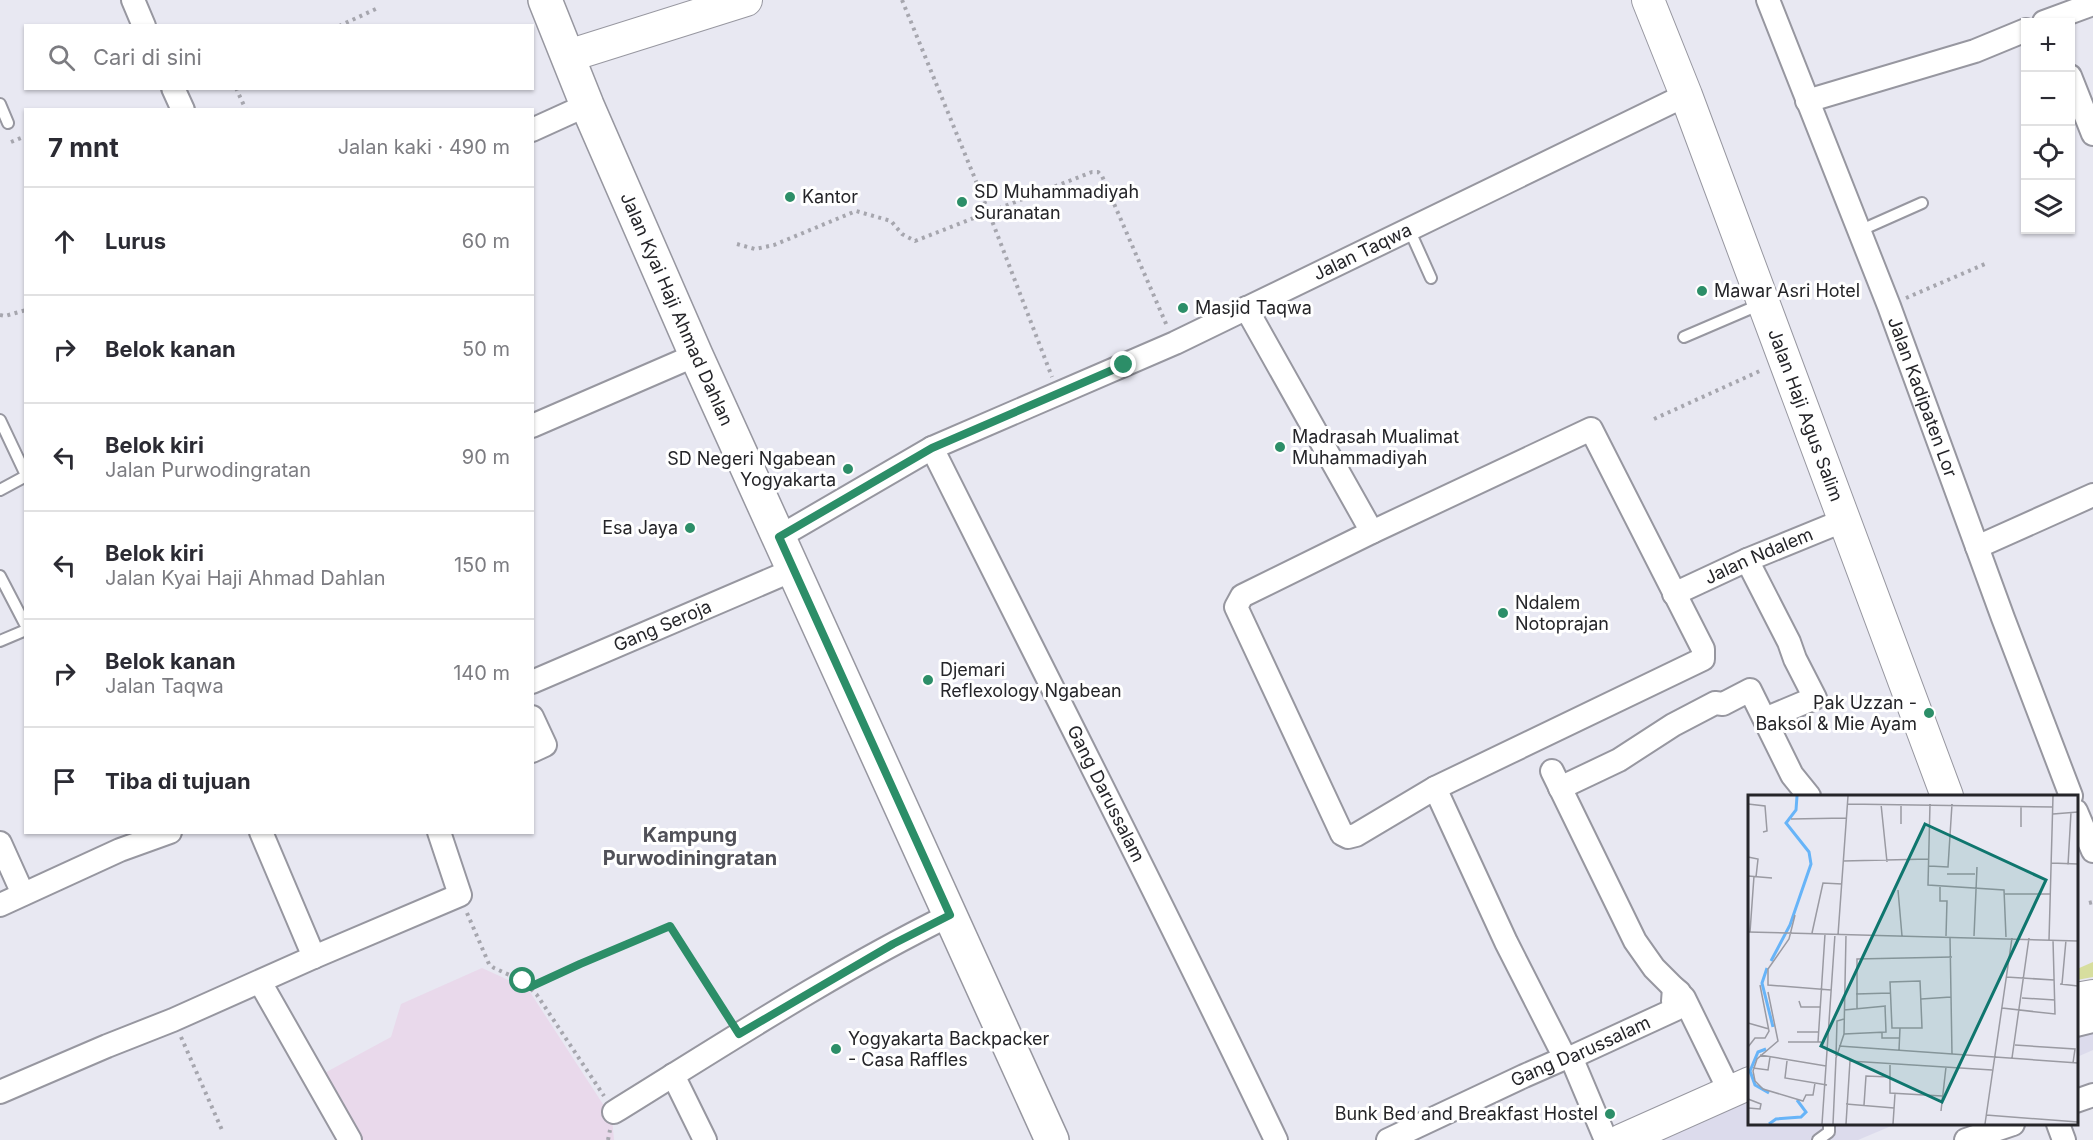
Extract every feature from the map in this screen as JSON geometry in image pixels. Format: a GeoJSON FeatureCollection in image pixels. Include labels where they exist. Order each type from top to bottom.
{"type":"FeatureCollection","features":[{"type":"Feature","properties":{"kind":"main road","name":"Jalan Kyai Haji Ahmad Dahlan"},"geometry":{"type":"LineString","coordinates":[[545,0],[587,105],[696,356],[1052,1140]]}},
{"type":"Feature","properties":{"kind":"street"},"geometry":{"type":"LineString","coordinates":[[133,0],[143,24]]}},
{"type":"Feature","properties":{"kind":"street"},"geometry":{"type":"LineString","coordinates":[[568,56],[746,0]]}},
{"type":"Feature","properties":{"kind":"street","name":"Jalan Haji Agus Salim"},"geometry":{"type":"LineString","coordinates":[[1648,0],[1686,94],[1947,795]]}},
{"type":"Feature","properties":{"kind":"street","name":"Jalan Kadipaten Lor"},"geometry":{"type":"LineString","coordinates":[[1768,0],[1889,306],[2071,795]]}},
{"type":"Feature","properties":{"kind":"street"},"geometry":{"type":"LineString","coordinates":[[2058,18],[2093,4]]}},
{"type":"Feature","properties":{"kind":"street"},"geometry":{"type":"LineString","coordinates":[[1807,101],[1975,51],[2021,32]]}},
{"type":"Feature","properties":{"kind":"street"},"geometry":{"type":"LineString","coordinates":[[2075,89],[2093,134]]}},
{"type":"Feature","properties":{"kind":"street"},"geometry":{"type":"LineString","coordinates":[[174,90],[182,108]]}},
{"type":"Feature","properties":{"kind":"street","name":"Jalan Taqwa"},"geometry":{"type":"LineString","coordinates":[[779,537],[932,448],[1175,343],[1686,94]]}},
{"type":"Feature","properties":{"kind":"street"},"geometry":{"type":"LineString","coordinates":[[534,129],[587,105]]}},
{"type":"Feature","properties":{"kind":"street"},"geometry":{"type":"LineString","coordinates":[[1246,308],[1372,532]]}},
{"type":"Feature","properties":{"kind":"street"},"geometry":{"type":"LineString","coordinates":[[534,425],[696,356]]}},
{"type":"Feature","properties":{"kind":"street"},"geometry":{"type":"LineString","coordinates":[[1591,429],[1674,594],[1703,649],[1704,656],[1700,661],[1435,788],[1356,835],[1348,837],[1342,834],[1236,607],[1242,596],[1591,429]]}},
{"type":"Feature","properties":{"kind":"street","name":"Gang Darussalam"},"geometry":{"type":"LineString","coordinates":[[932,448],[1194,969],[1276,1140]]}},
{"type":"Feature","properties":{"kind":"street"},"geometry":{"type":"LineString","coordinates":[[1977,547],[2092,499]]}},
{"type":"Feature","properties":{"kind":"street","name":"Jalan Ndalem"},"geometry":{"type":"LineString","coordinates":[[1674,594],[1747,560],[1845,520]]}},
{"type":"Feature","properties":{"kind":"street"},"geometry":{"type":"LineString","coordinates":[[1747,560],[1815,698],[1765,719]]}},
{"type":"Feature","properties":{"kind":"street","name":"Gang Seroja"},"geometry":{"type":"LineString","coordinates":[[534,681],[793,570]]}},
{"type":"Feature","properties":{"kind":"street"},"geometry":{"type":"LineString","coordinates":[[1623,1140],[1740,1088],[1679,993],[1654,968],[1635,941],[1556,780],[1619,760],[1673,725],[1750,690],[1792,775],[1808,795]]}},
{"type":"Feature","properties":{"kind":"street"},"geometry":{"type":"LineString","coordinates":[[534,721],[545,745],[534,750]]}},
{"type":"Feature","properties":{"kind":"street"},"geometry":{"type":"LineString","coordinates":[[1435,788],[1506,942],[1568,1058],[1606,1140]]}},
{"type":"Feature","properties":{"kind":"street"},"geometry":{"type":"LineString","coordinates":[[2078,816],[2092,850]]}},
{"type":"Feature","properties":{"kind":"street"},"geometry":{"type":"LineString","coordinates":[[0,905],[120,850],[164,834]]}},
{"type":"Feature","properties":{"kind":"street"},"geometry":{"type":"LineString","coordinates":[[262,834],[314,957]]}},
{"type":"Feature","properties":{"kind":"street"},"geometry":{"type":"LineString","coordinates":[[0,1092],[460,896],[440,834]]}},
{"type":"Feature","properties":{"kind":"street"},"geometry":{"type":"LineString","coordinates":[[0,843],[23,894]]}},
{"type":"Feature","properties":{"kind":"street"},"geometry":{"type":"LineString","coordinates":[[614,1112],[739,1034],[893,944],[950,915]]}},
{"type":"Feature","properties":{"kind":"street"},"geometry":{"type":"LineString","coordinates":[[260,982],[350,1140]]}},
{"type":"Feature","properties":{"kind":"street","name":"Gang Darussalam"},"geometry":{"type":"LineString","coordinates":[[1388,1140],[1676,1009],[1673,1000],[1679,993]]}},
{"type":"Feature","properties":{"kind":"street"},"geometry":{"type":"LineString","coordinates":[[2078,999],[2093,996]]}},
{"type":"Feature","properties":{"kind":"street"},"geometry":{"type":"LineString","coordinates":[[2078,1024],[2093,1021]]}},
{"type":"Feature","properties":{"kind":"street"},"geometry":{"type":"LineString","coordinates":[[673,1075],[705,1140]]}},
{"type":"Feature","properties":{"kind":"street"},"geometry":{"type":"LineString","coordinates":[[2078,1100],[2093,1095]]}},
{"type":"Feature","properties":{"kind":"street"},"geometry":{"type":"LineString","coordinates":[[1966,1140],[2010,1125]]}},
{"type":"Feature","properties":{"kind":"street"},"geometry":{"type":"LineString","coordinates":[[2058,1125],[2064,1140]]}},
{"type":"Feature","properties":{"kind":"lane"},"geometry":{"type":"LineString","coordinates":[[0,104],[8,123]]}},
{"type":"Feature","properties":{"kind":"lane"},"geometry":{"type":"LineString","coordinates":[[1859,231],[1922,203]]}},
{"type":"Feature","properties":{"kind":"lane"},"geometry":{"type":"LineString","coordinates":[[1409,229],[1431,278]]}},
{"type":"Feature","properties":{"kind":"lane"},"geometry":{"type":"LineString","coordinates":[[1684,336],[1764,303]]}},
{"type":"Feature","properties":{"kind":"lane"},"geometry":{"type":"LineString","coordinates":[[0,420],[24,471]]}},
{"type":"Feature","properties":{"kind":"lane"},"geometry":{"type":"LineString","coordinates":[[0,490],[24,476]]}},
{"type":"Feature","properties":{"kind":"lane"},"geometry":{"type":"LineString","coordinates":[[0,576],[24,624]]}},
{"type":"Feature","properties":{"kind":"lane"},"geometry":{"type":"LineString","coordinates":[[0,641],[24,629]]}},
{"type":"Feature","properties":{"kind":"lane"},"geometry":{"type":"LineString","coordinates":[[1818,1140],[1829,1132],[1829,1125]]}},
{"type":"Feature","properties":{"kind":"path"},"geometry":{"type":"LineString","coordinates":[[902,0],[989,213],[1059,394]]}},
{"type":"Feature","properties":{"kind":"path"},"geometry":{"type":"LineString","coordinates":[[343,24],[378,8]]}},
{"type":"Feature","properties":{"kind":"path"},"geometry":{"type":"LineString","coordinates":[[237,90],[245,108]]}},
{"type":"Feature","properties":{"kind":"path"},"geometry":{"type":"LineString","coordinates":[[11,142],[24,137]]}},
{"type":"Feature","properties":{"kind":"path"},"geometry":{"type":"LineString","coordinates":[[737,244],[755,249],[774,245],[856,211],[891,221],[902,234],[915,241],[1092,172],[1098,172],[1102,176],[1175,343]]}},
{"type":"Feature","properties":{"kind":"path"},"geometry":{"type":"LineString","coordinates":[[1889,306],[1985,264]]}},
{"type":"Feature","properties":{"kind":"path"},"geometry":{"type":"LineString","coordinates":[[0,315],[5,316],[24,311]]}},
{"type":"Feature","properties":{"kind":"path"},"geometry":{"type":"LineString","coordinates":[[1653,419],[1785,360]]}},
{"type":"Feature","properties":{"kind":"path"},"geometry":{"type":"LineString","coordinates":[[460,896],[474,934],[489,964],[494,969],[523,981],[537,995],[614,1112],[609,1140]]}},
{"type":"Feature","properties":{"kind":"path"},"geometry":{"type":"LineString","coordinates":[[530,987],[670,926],[739,1034]]}},
{"type":"Feature","properties":{"kind":"path"},"geometry":{"type":"LineString","coordinates":[[173,1020],[222,1130]]}},
{"type":"Feature","properties":{"kind":"shaded area"},"geometry":{"type":"Polygon","coordinates":[[[482,968],[528,989],[612,1118],[614,1140],[353,1140],[319,1076],[391,1037],[401,1004],[482,968]]]}},
{"type":"Feature","properties":{"kind":"shaded area"},"geometry":{"type":"Polygon","coordinates":[[[2093,1010],[2093,1050],[2078,1057],[2078,1011],[2093,1010]]]}},
{"type":"Feature","properties":{"kind":"shaded area"},"geometry":{"type":"Polygon","coordinates":[[[1748,1100],[1748,1125],[1894,1125],[1858,1140],[1657,1140],[1748,1100]]]}},
{"type":"Feature","properties":{"kind":"green space"},"geometry":{"type":"Polygon","coordinates":[[[2093,962],[2093,977],[2078,980],[2078,969],[2093,962]]]}},
{"type":"Feature","properties":{"kind":"place","name":"Kantor"},"geometry":{"type":"Point","coordinates":[790,197]}},
{"type":"Feature","properties":{"kind":"place","name":"SD Muhammadiyah Suranatan"},"geometry":{"type":"Point","coordinates":[962,202]}},
{"type":"Feature","properties":{"kind":"place","name":"Mawar Asri Hotel"},"geometry":{"type":"Point","coordinates":[1702,291]}},
{"type":"Feature","properties":{"kind":"place","name":"Masjid Taqwa"},"geometry":{"type":"Point","coordinates":[1183,308]}},
{"type":"Feature","properties":{"kind":"place","name":"Madrasah Mualimat Muhammadiyah"},"geometry":{"type":"Point","coordinates":[1280,447]}},
{"type":"Feature","properties":{"kind":"place","name":"SD Negeri Ngabean Yogyakarta"},"geometry":{"type":"Point","coordinates":[848,469]}},
{"type":"Feature","properties":{"kind":"place","name":"Esa Jaya"},"geometry":{"type":"Point","coordinates":[690,528]}},
{"type":"Feature","properties":{"kind":"place","name":"Ndalem Notoprajan"},"geometry":{"type":"Point","coordinates":[1503,613]}},
{"type":"Feature","properties":{"kind":"place","name":"Djemari Reflexology Ngabean"},"geometry":{"type":"Point","coordinates":[928,680]}},
{"type":"Feature","properties":{"kind":"place","name":"Pak Uzzan - Baksol & Mie Ayam"},"geometry":{"type":"Point","coordinates":[1929,713]}},
{"type":"Feature","properties":{"kind":"place","name":"Yogyakarta Backpacker - Casa Raffles"},"geometry":{"type":"Point","coordinates":[836,1049]}},
{"type":"Feature","properties":{"kind":"place","name":"Bunk Bed and Breakfast Hostel"},"geometry":{"type":"Point","coordinates":[1610,1114]}},
{"type":"Feature","properties":{"kind":"district","name":"Kampung Purwodiningratan"},"geometry":{"type":"Point","coordinates":[690,846]}},
{"type":"Feature","properties":{"kind":"route"},"geometry":{"type":"LineString","coordinates":[[523,981],[530,987],[670,926],[739,1034],[893,944],[950,915],[779,537],[932,448],[1124,365]]}}]}
